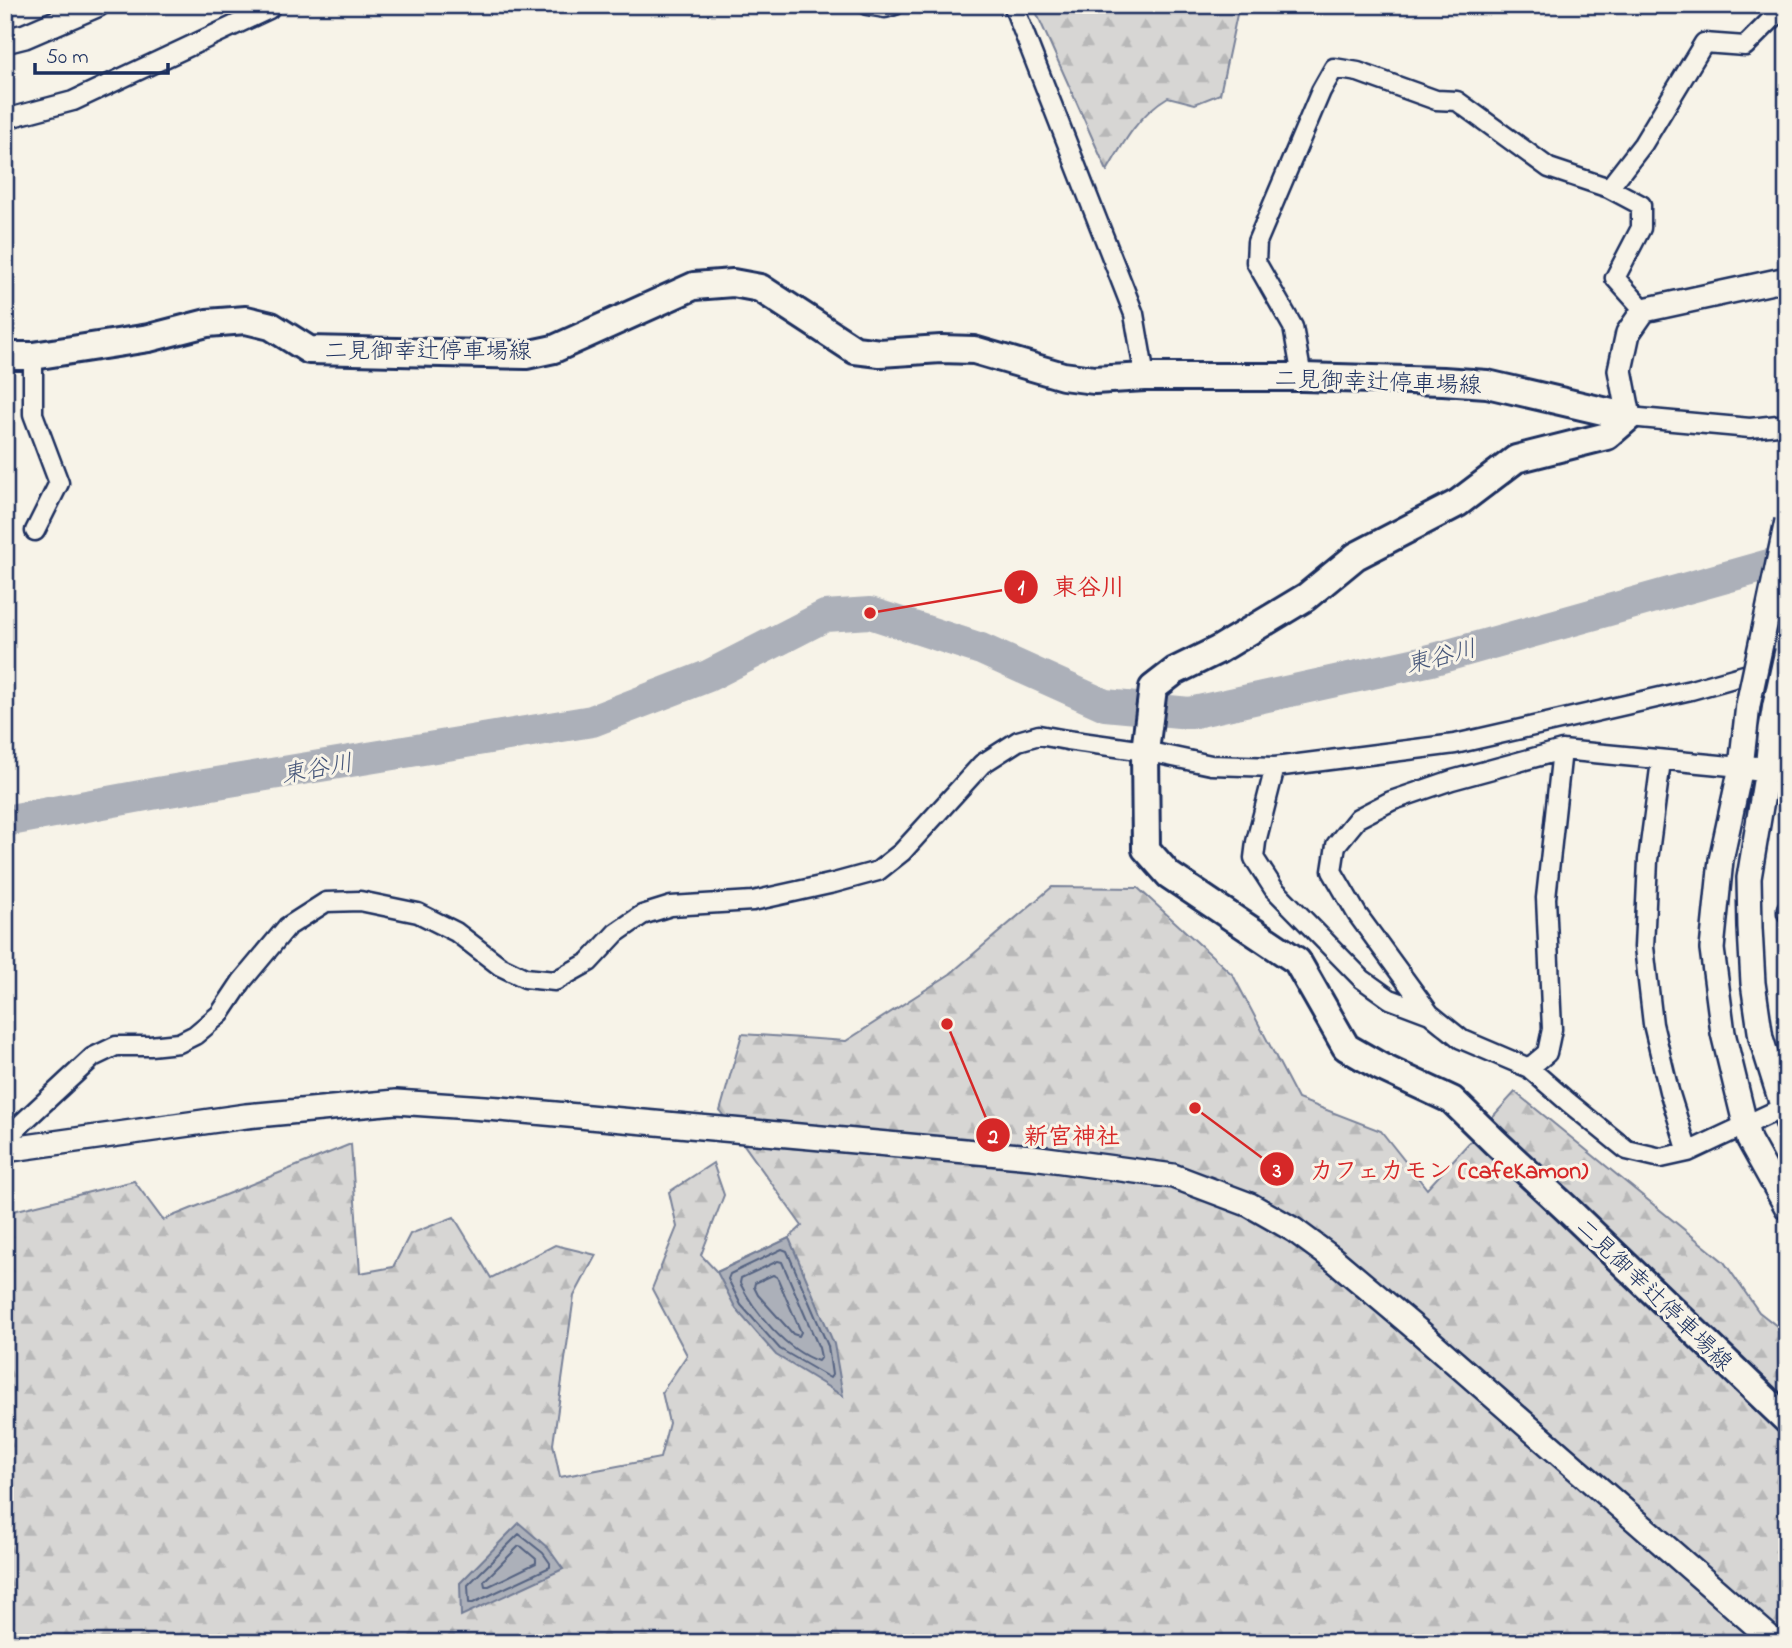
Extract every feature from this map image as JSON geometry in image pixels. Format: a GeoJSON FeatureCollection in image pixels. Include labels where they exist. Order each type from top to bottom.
{"type":"FeatureCollection","features":[{"type":"Feature","properties":{"kind":"main road","name":"二見御幸辻停車場線"},"geometry":{"type":"LineString","coordinates":[[5,356],[33,356],[149,338],[207,323],[246,320],[271,326],[309,349],[526,355],[554,349],[694,286],[733,283],[760,288],[855,350],[880,353],[941,348],[974,350],[1063,376],[1094,380],[1145,377],[1303,377],[1487,384],[1629,417]]}},
{"type":"Feature","properties":{"kind":"main road","name":"二見御幸辻停車場線"},"geometry":{"type":"LineString","coordinates":[[1629,417],[1607,436],[1516,459],[1458,503],[1356,556],[1306,597],[1218,650],[1175,671],[1153,688],[1145,751],[1146,849],[1169,875],[1297,961],[1346,1047],[1381,1067],[1452,1100],[1787,1420]]}},
{"type":"Feature","properties":{"kind":"street"},"geometry":{"type":"LineString","coordinates":[[5,41],[25,36],[97,5]]}},
{"type":"Feature","properties":{"kind":"street"},"geometry":{"type":"LineString","coordinates":[[5,119],[73,101],[269,9],[267,5]]}},
{"type":"Feature","properties":{"kind":"street"},"geometry":{"type":"LineString","coordinates":[[867,5],[885,8],[895,5]]}},
{"type":"Feature","properties":{"kind":"street"},"geometry":{"type":"LineString","coordinates":[[1013,5],[1134,314],[1145,377]]}},
{"type":"Feature","properties":{"kind":"street"},"geometry":{"type":"LineString","coordinates":[[1609,188],[1643,144],[1704,43],[1745,46],[1774,17],[1781,5]]}},
{"type":"Feature","properties":{"kind":"street"},"geometry":{"type":"LineString","coordinates":[[1303,377],[1293,327],[1256,262],[1257,242],[1321,92],[1334,68],[1358,72],[1436,100],[1457,101],[1549,168],[1609,188],[1641,205],[1641,228],[1615,278],[1644,310]]}},
{"type":"Feature","properties":{"kind":"street"},"geometry":{"type":"LineString","coordinates":[[1787,279],[1644,310],[1628,332],[1620,370],[1629,417],[1751,428],[1787,424]]}},
{"type":"Feature","properties":{"kind":"street"},"geometry":{"type":"LineString","coordinates":[[33,356],[33,414],[59,483],[35,531]]}},
{"type":"Feature","properties":{"kind":"street"},"geometry":{"type":"LineString","coordinates":[[1787,521],[1748,705],[1741,767],[1721,860],[1712,950],[1723,1033],[1749,1140],[1787,1208]]}},
{"type":"Feature","properties":{"kind":"street"},"geometry":{"type":"LineString","coordinates":[[1777,769],[1661,761],[1562,750],[1452,780],[1391,802],[1359,818],[1336,845],[1332,872],[1357,914],[1430,1014],[1461,1038],[1530,1068],[1627,1150],[1661,1158],[1688,1152],[1746,1125],[1784,1114],[1761,1038],[1753,983],[1749,878],[1777,769],[1771,729],[1787,651]]}},
{"type":"Feature","properties":{"kind":"street"},"geometry":{"type":"LineString","coordinates":[[5,1139],[93,1057],[116,1046],[150,1046],[179,1042],[195,1035],[220,1014],[243,981],[288,927],[326,902],[360,901],[418,912],[456,932],[500,966],[525,978],[555,981],[589,962],[616,933],[642,915],[671,906],[753,901],[878,871],[902,852],[982,765],[1018,741],[1039,735],[1145,751],[1211,765],[1275,766],[1455,744],[1691,690],[1787,663]]}},
{"type":"Feature","properties":{"kind":"street"},"geometry":{"type":"LineString","coordinates":[[1530,1068],[1547,1053],[1552,1029],[1546,898],[1562,750]]}},
{"type":"Feature","properties":{"kind":"street"},"geometry":{"type":"LineString","coordinates":[[1661,761],[1648,860],[1644,947],[1653,1024],[1669,1091],[1688,1152]]}},
{"type":"Feature","properties":{"kind":"street"},"geometry":{"type":"LineString","coordinates":[[1275,766],[1254,858],[1274,888],[1362,979],[1390,999],[1430,1014]]}},
{"type":"Feature","properties":{"kind":"street"},"geometry":{"type":"LineString","coordinates":[[5,1150],[246,1116],[396,1102],[1032,1157],[1173,1176],[1250,1205],[1294,1230],[1332,1258],[1776,1643]]}},
{"type":"Feature","properties":{"kind":"green space"},"geometry":{"type":"Polygon","coordinates":[[[1033,5],[1239,5],[1220,94],[1195,104],[1168,97],[1148,112],[1133,130],[1107,171],[1033,5]]]}},
{"type":"Feature","properties":{"kind":"green space"},"geometry":{"type":"Polygon","coordinates":[[[1052,887],[1138,888],[1233,975],[1298,1099],[1381,1131],[1427,1189],[1515,1092],[1724,1262],[1759,1312],[1787,1334],[1787,1643],[5,1643],[5,1213],[134,1181],[163,1220],[351,1144],[360,1273],[393,1267],[410,1234],[454,1217],[491,1278],[555,1245],[596,1255],[574,1296],[553,1444],[560,1477],[660,1458],[669,1423],[662,1392],[687,1355],[652,1289],[677,1227],[669,1192],[713,1163],[724,1195],[701,1255],[717,1272],[789,1238],[802,1226],[720,1111],[742,1034],[846,1041],[950,974],[1052,887]]]}},
{"type":"Feature","properties":{"kind":"water"},"geometry":{"type":"Polygon","coordinates":[[[789,1238],[834,1344],[843,1396],[776,1355],[736,1309],[717,1272],[789,1238]]]}},
{"type":"Feature","properties":{"kind":"water"},"geometry":{"type":"Polygon","coordinates":[[[519,1523],[548,1548],[563,1569],[461,1616],[460,1583],[519,1523]]]}},
{"type":"Feature","properties":{"kind":"waterway","name":"東谷川"},"geometry":{"type":"LineString","coordinates":[[5,821],[592,721],[708,676],[825,616],[870,613],[981,649],[1105,705],[1190,713],[1431,660],[1787,560]]}},
{"type":"Feature","properties":{"kind":"place","name":"東谷川"},"geometry":{"type":"Point","coordinates":[870,613]}},
{"type":"Feature","properties":{"kind":"place","name":"新宮神社"},"geometry":{"type":"Point","coordinates":[947,1024]}},
{"type":"Feature","properties":{"kind":"place","name":"カフェカモン (cafeKamon)"},"geometry":{"type":"Point","coordinates":[1195,1108]}}]}
